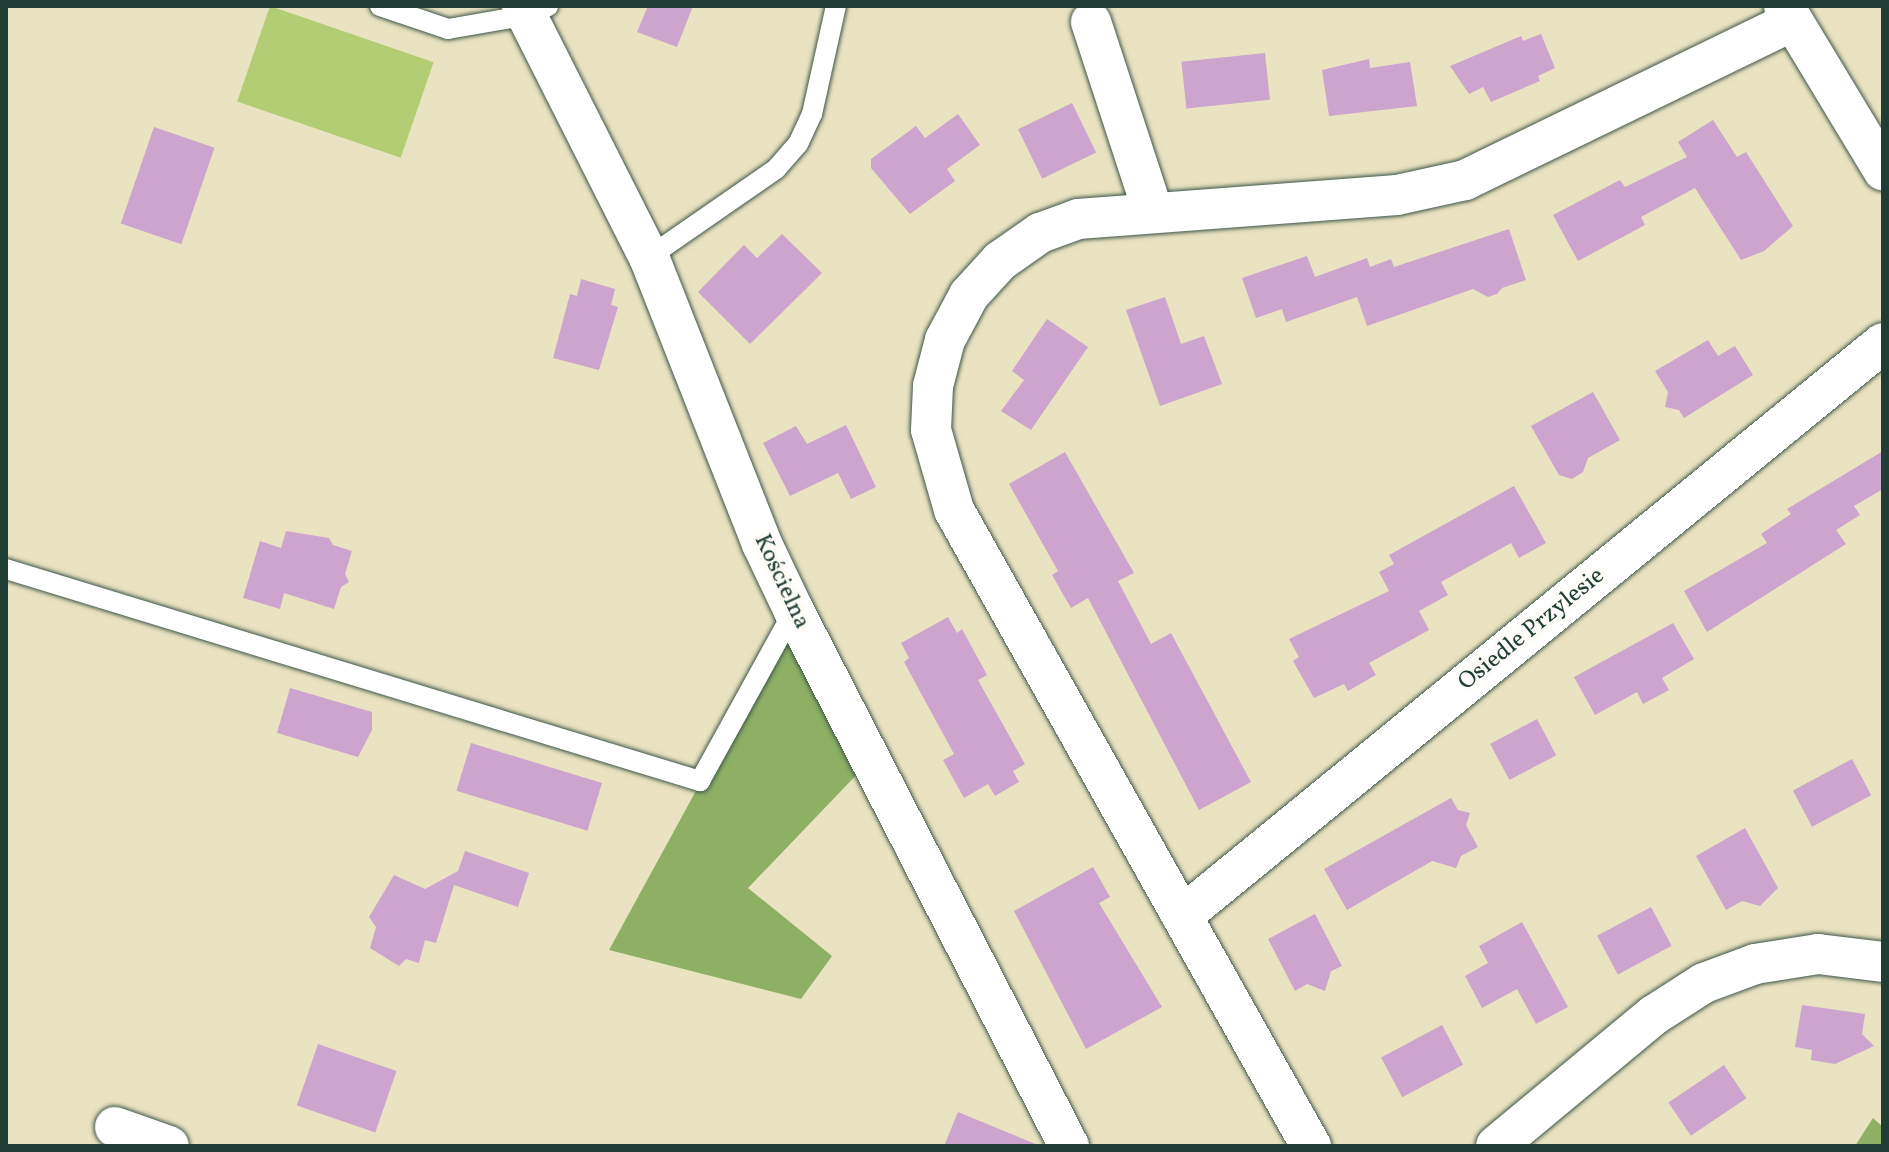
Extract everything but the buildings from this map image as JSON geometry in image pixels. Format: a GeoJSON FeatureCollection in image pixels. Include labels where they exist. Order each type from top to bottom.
{"type":"FeatureCollection","features":[{"type":"Feature","properties":{"kind":"street","name":"Kościelna"},"geometry":{"type":"LineString","coordinates":[[533,9],[649,257],[762,544],[1069,1146]]}},
{"type":"Feature","properties":{"kind":"street"},"geometry":{"type":"LineString","coordinates":[[1311,1146],[954,510],[931,430],[933,386],[945,340],[969,295],[1000,261],[1040,233],[1078,219],[1397,195],[1465,180],[1787,14],[1883,170]]}},
{"type":"Feature","properties":{"kind":"street"},"geometry":{"type":"LineString","coordinates":[[1091,22],[1153,212]]}},
{"type":"Feature","properties":{"kind":"street","name":"Osiedle Przylesie"},"geometry":{"type":"LineString","coordinates":[[1182,916],[1883,343]]}},
{"type":"Feature","properties":{"kind":"street"},"geometry":{"type":"LineString","coordinates":[[1496,1146],[1654,1015],[1704,983],[1755,964],[1818,954],[1883,962]]}},
{"type":"Feature","properties":{"kind":"street"},"geometry":{"type":"LineString","coordinates":[[115,1127],[169,1146]]}},
{"type":"Feature","properties":{"kind":"lane"},"geometry":{"type":"LineString","coordinates":[[380,6],[448,29],[533,9]]}},
{"type":"Feature","properties":{"kind":"lane"},"geometry":{"type":"LineString","coordinates":[[649,257],[776,169],[798,144],[812,114],[836,6]]}},
{"type":"Feature","properties":{"kind":"lane"},"geometry":{"type":"LineString","coordinates":[[6,569],[700,781],[794,611]]}},
{"type":"Feature","properties":{"kind":"green space"},"geometry":{"type":"Polygon","coordinates":[[[270,6],[434,62],[401,158],[237,101],[270,6]]]}},
{"type":"Feature","properties":{"kind":"green space"},"geometry":{"type":"Polygon","coordinates":[[[785,628],[863,768],[748,888],[832,956],[801,999],[609,950],[785,628]]]}},
{"type":"Feature","properties":{"kind":"green space"},"geometry":{"type":"Polygon","coordinates":[[[1873,1118],[1883,1127],[1883,1146],[1855,1146],[1873,1118]]]}}]}
